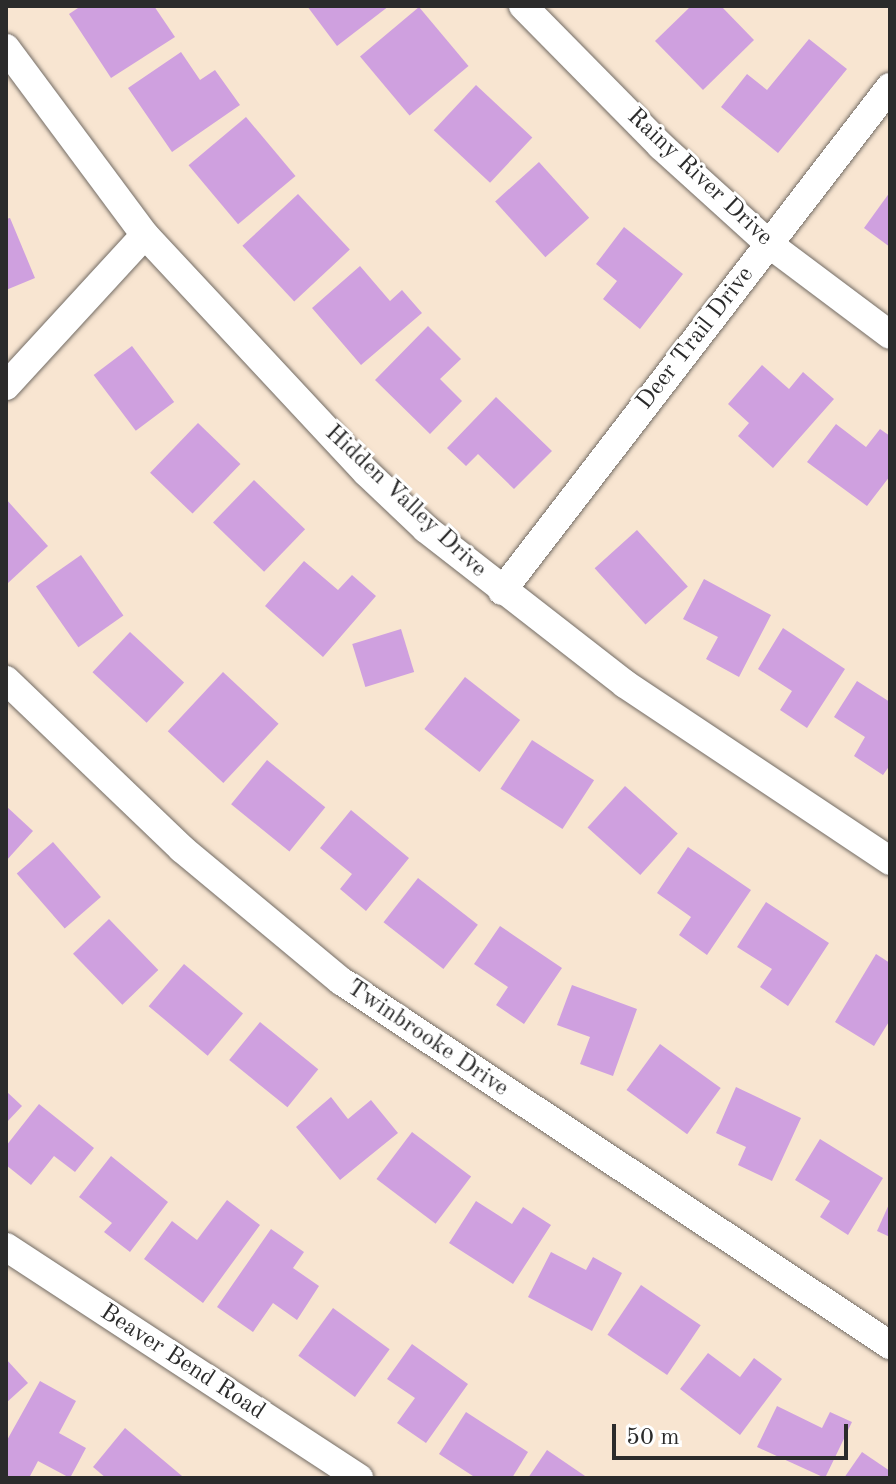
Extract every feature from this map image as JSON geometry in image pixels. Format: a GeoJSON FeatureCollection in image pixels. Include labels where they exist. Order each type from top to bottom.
{"type":"FeatureCollection","features":[{"type":"Feature","properties":{"kind":"street","name":"Rainy River Drive"},"geometry":{"type":"LineString","coordinates":[[523,6],[661,146],[769,244],[890,335]]}},
{"type":"Feature","properties":{"kind":"street","name":"Hidden Valley Drive"},"geometry":{"type":"LineString","coordinates":[[6,48],[145,235],[367,473],[502,591],[625,684],[890,861]]}},
{"type":"Feature","properties":{"kind":"street","name":"Deer Trail Drive"},"geometry":{"type":"LineString","coordinates":[[502,591],[890,87]]}},
{"type":"Feature","properties":{"kind":"street"},"geometry":{"type":"LineString","coordinates":[[6,386],[145,235]]}},
{"type":"Feature","properties":{"kind":"street","name":"Twinbrooke Drive"},"geometry":{"type":"LineString","coordinates":[[6,680],[182,849],[341,981],[890,1345]]}},
{"type":"Feature","properties":{"kind":"street","name":"Beaver Bend Road"},"geometry":{"type":"LineString","coordinates":[[6,1247],[359,1478]]}},
{"type":"Feature","properties":{"kind":"building"},"geometry":{"type":"Polygon","coordinates":[[[81,6],[154,6],[175,37],[111,78],[69,14],[81,6]]]}},
{"type":"Feature","properties":{"kind":"building"},"geometry":{"type":"Polygon","coordinates":[[[307,6],[389,6],[337,46],[307,6]]]}},
{"type":"Feature","properties":{"kind":"building"},"geometry":{"type":"Polygon","coordinates":[[[691,6],[721,6],[754,40],[703,90],[655,41],[691,6]]]}},
{"type":"Feature","properties":{"kind":"building"},"geometry":{"type":"Polygon","coordinates":[[[419,7],[468,66],[410,115],[360,56],[419,7]]]}},
{"type":"Feature","properties":{"kind":"building"},"geometry":{"type":"Polygon","coordinates":[[[809,39],[847,69],[778,153],[721,107],[747,74],[767,90],[809,39]]]}},
{"type":"Feature","properties":{"kind":"building"},"geometry":{"type":"Polygon","coordinates":[[[181,52],[200,80],[215,70],[240,105],[172,152],[128,88],[181,52]]]}},
{"type":"Feature","properties":{"kind":"building"},"geometry":{"type":"Polygon","coordinates":[[[476,85],[532,138],[490,183],[434,130],[476,85]]]}},
{"type":"Feature","properties":{"kind":"building"},"geometry":{"type":"Polygon","coordinates":[[[246,117],[295,176],[238,224],[189,165],[246,117]]]}},
{"type":"Feature","properties":{"kind":"building"},"geometry":{"type":"Polygon","coordinates":[[[539,162],[589,218],[545,257],[495,201],[539,162]]]}},
{"type":"Feature","properties":{"kind":"building"},"geometry":{"type":"Polygon","coordinates":[[[890,192],[890,247],[864,228],[890,192]]]}},
{"type":"Feature","properties":{"kind":"building"},"geometry":{"type":"Polygon","coordinates":[[[298,194],[350,250],[294,301],[242,246],[298,194]]]}},
{"type":"Feature","properties":{"kind":"building"},"geometry":{"type":"Polygon","coordinates":[[[10,218],[35,278],[6,290],[6,219],[10,218]]]}},
{"type":"Feature","properties":{"kind":"building"},"geometry":{"type":"Polygon","coordinates":[[[624,227],[683,274],[640,329],[603,299],[617,281],[596,264],[624,227]]]}},
{"type":"Feature","properties":{"kind":"building"},"geometry":{"type":"Polygon","coordinates":[[[360,266],[390,301],[402,290],[422,313],[361,365],[312,308],[360,266]]]}},
{"type":"Feature","properties":{"kind":"building"},"geometry":{"type":"Polygon","coordinates":[[[428,326],[461,359],[440,379],[462,401],[430,434],[375,380],[428,326]]]}},
{"type":"Feature","properties":{"kind":"building"},"geometry":{"type":"Polygon","coordinates":[[[132,346],[174,402],[136,431],[94,375],[132,346]]]}},
{"type":"Feature","properties":{"kind":"building"},"geometry":{"type":"Polygon","coordinates":[[[762,365],[789,389],[803,372],[834,399],[773,468],[738,436],[749,423],[728,404],[762,365]]]}},
{"type":"Feature","properties":{"kind":"building"},"geometry":{"type":"Polygon","coordinates":[[[496,397],[552,451],[514,489],[478,454],[466,466],[447,448],[496,397]]]}},
{"type":"Feature","properties":{"kind":"building"},"geometry":{"type":"Polygon","coordinates":[[[198,423],[240,464],[193,514],[150,473],[198,423]]]}},
{"type":"Feature","properties":{"kind":"building"},"geometry":{"type":"Polygon","coordinates":[[[836,424],[866,447],[880,429],[890,436],[890,476],[867,506],[807,462],[836,424]]]}},
{"type":"Feature","properties":{"kind":"building"},"geometry":{"type":"Polygon","coordinates":[[[254,480],[305,529],[264,572],[213,522],[254,480]]]}},
{"type":"Feature","properties":{"kind":"building"},"geometry":{"type":"Polygon","coordinates":[[[6,499],[48,546],[8,583],[6,581],[6,499]]]}},
{"type":"Feature","properties":{"kind":"building"},"geometry":{"type":"Polygon","coordinates":[[[637,530],[688,586],[645,625],[595,568],[637,530]]]}},
{"type":"Feature","properties":{"kind":"building"},"geometry":{"type":"Polygon","coordinates":[[[81,555],[123,616],[78,647],[36,587],[81,555]]]}},
{"type":"Feature","properties":{"kind":"building"},"geometry":{"type":"Polygon","coordinates":[[[304,561],[338,590],[352,575],[376,596],[323,657],[265,606],[304,561]]]}},
{"type":"Feature","properties":{"kind":"building"},"geometry":{"type":"Polygon","coordinates":[[[704,579],[771,615],[739,677],[706,659],[718,637],[683,619],[704,579]]]}},
{"type":"Feature","properties":{"kind":"building"},"geometry":{"type":"Polygon","coordinates":[[[783,628],[845,669],[807,728],[780,710],[792,691],[758,669],[783,628]]]}},
{"type":"Feature","properties":{"kind":"building"},"geometry":{"type":"Polygon","coordinates":[[[401,629],[414,672],[365,687],[352,644],[401,629]]]}},
{"type":"Feature","properties":{"kind":"building"},"geometry":{"type":"Polygon","coordinates":[[[130,632],[184,682],[147,723],[92,672],[130,632]]]}},
{"type":"Feature","properties":{"kind":"building"},"geometry":{"type":"Polygon","coordinates":[[[223,672],[279,724],[223,783],[168,731],[223,672]]]}},
{"type":"Feature","properties":{"kind":"building"},"geometry":{"type":"Polygon","coordinates":[[[465,677],[520,720],[480,772],[424,729],[465,677]]]}},
{"type":"Feature","properties":{"kind":"building"},"geometry":{"type":"Polygon","coordinates":[[[857,681],[890,702],[890,765],[883,775],[854,756],[865,737],[834,717],[857,681]]]}},
{"type":"Feature","properties":{"kind":"building"},"geometry":{"type":"Polygon","coordinates":[[[532,740],[594,780],[562,829],[500,789],[532,740]]]}},
{"type":"Feature","properties":{"kind":"building"},"geometry":{"type":"Polygon","coordinates":[[[267,760],[325,807],[289,851],[231,804],[267,760]]]}},
{"type":"Feature","properties":{"kind":"building"},"geometry":{"type":"Polygon","coordinates":[[[625,786],[678,834],[640,875],[588,828],[625,786]]]}},
{"type":"Feature","properties":{"kind":"building"},"geometry":{"type":"Polygon","coordinates":[[[6,806],[33,831],[6,861],[6,806]]]}},
{"type":"Feature","properties":{"kind":"building"},"geometry":{"type":"Polygon","coordinates":[[[351,810],[409,858],[366,911],[340,889],[352,874],[320,848],[351,810]]]}},
{"type":"Feature","properties":{"kind":"building"},"geometry":{"type":"Polygon","coordinates":[[[53,842],[101,897],[65,929],[17,873],[53,842]]]}},
{"type":"Feature","properties":{"kind":"building"},"geometry":{"type":"Polygon","coordinates":[[[688,847],[751,890],[707,955],[679,935],[691,917],[657,893],[688,847]]]}},
{"type":"Feature","properties":{"kind":"building"},"geometry":{"type":"Polygon","coordinates":[[[418,878],[478,925],[443,969],[384,922],[418,878]]]}},
{"type":"Feature","properties":{"kind":"building"},"geometry":{"type":"Polygon","coordinates":[[[766,902],[829,943],[788,1006],[760,987],[772,969],[737,947],[766,902]]]}},
{"type":"Feature","properties":{"kind":"building"},"geometry":{"type":"Polygon","coordinates":[[[109,919],[158,970],[122,1005],[73,954],[109,919]]]}},
{"type":"Feature","properties":{"kind":"building"},"geometry":{"type":"Polygon","coordinates":[[[500,926],[562,968],[524,1024],[496,1005],[508,987],[474,964],[500,926]]]}},
{"type":"Feature","properties":{"kind":"building"},"geometry":{"type":"Polygon","coordinates":[[[876,954],[890,963],[890,1020],[874,1046],[835,1022],[876,954]]]}},
{"type":"Feature","properties":{"kind":"building"},"geometry":{"type":"Polygon","coordinates":[[[184,964],[243,1013],[208,1056],[149,1006],[184,964]]]}},
{"type":"Feature","properties":{"kind":"building"},"geometry":{"type":"Polygon","coordinates":[[[572,985],[637,1009],[613,1076],[580,1064],[590,1037],[557,1025],[572,985]]]}},
{"type":"Feature","properties":{"kind":"building"},"geometry":{"type":"Polygon","coordinates":[[[260,1022],[318,1069],[287,1107],[229,1060],[260,1022]]]}},
{"type":"Feature","properties":{"kind":"building"},"geometry":{"type":"Polygon","coordinates":[[[660,1044],[721,1088],[687,1134],[626,1090],[660,1044]]]}},
{"type":"Feature","properties":{"kind":"building"},"geometry":{"type":"Polygon","coordinates":[[[736,1087],[801,1118],[772,1181],[738,1165],[746,1147],[716,1133],[736,1087]]]}},
{"type":"Feature","properties":{"kind":"building"},"geometry":{"type":"Polygon","coordinates":[[[6,1091],[22,1106],[6,1123],[6,1091]]]}},
{"type":"Feature","properties":{"kind":"building"},"geometry":{"type":"Polygon","coordinates":[[[331,1097],[348,1119],[371,1100],[398,1133],[340,1180],[296,1127],[331,1097]]]}},
{"type":"Feature","properties":{"kind":"building"},"geometry":{"type":"Polygon","coordinates":[[[39,1104],[94,1148],[75,1172],[54,1156],[31,1185],[6,1165],[6,1146],[39,1104]]]}},
{"type":"Feature","properties":{"kind":"building"},"geometry":{"type":"Polygon","coordinates":[[[412,1132],[471,1177],[436,1224],[376,1179],[412,1132]]]}},
{"type":"Feature","properties":{"kind":"building"},"geometry":{"type":"Polygon","coordinates":[[[820,1139],[883,1178],[848,1235],[820,1217],[830,1201],[795,1180],[820,1139]]]}},
{"type":"Feature","properties":{"kind":"building"},"geometry":{"type":"Polygon","coordinates":[[[111,1156],[168,1202],[130,1252],[104,1232],[112,1223],[79,1197],[111,1156]]]}},
{"type":"Feature","properties":{"kind":"building"},"geometry":{"type":"Polygon","coordinates":[[[227,1200],[260,1225],[203,1303],[144,1259],[172,1221],[197,1240],[227,1200]]]}},
{"type":"Feature","properties":{"kind":"building"},"geometry":{"type":"Polygon","coordinates":[[[476,1201],[512,1224],[523,1207],[551,1225],[513,1284],[449,1243],[476,1201]]]}},
{"type":"Feature","properties":{"kind":"building"},"geometry":{"type":"Polygon","coordinates":[[[890,1202],[890,1237],[877,1231],[890,1202]]]}},
{"type":"Feature","properties":{"kind":"building"},"geometry":{"type":"Polygon","coordinates":[[[271,1229],[304,1252],[293,1268],[319,1286],[297,1320],[273,1303],[253,1332],[217,1307],[271,1229]]]}},
{"type":"Feature","properties":{"kind":"building"},"geometry":{"type":"Polygon","coordinates":[[[551,1252],[586,1270],[593,1257],[622,1273],[592,1331],[528,1297],[551,1252]]]}},
{"type":"Feature","properties":{"kind":"building"},"geometry":{"type":"Polygon","coordinates":[[[641,1285],[701,1325],[667,1375],[607,1335],[641,1285]]]}},
{"type":"Feature","properties":{"kind":"building"},"geometry":{"type":"Polygon","coordinates":[[[333,1308],[390,1349],[355,1397],[298,1356],[333,1308]]]}},
{"type":"Feature","properties":{"kind":"building"},"geometry":{"type":"Polygon","coordinates":[[[412,1344],[468,1384],[426,1443],[397,1423],[415,1398],[387,1379],[412,1344]]]}},
{"type":"Feature","properties":{"kind":"building"},"geometry":{"type":"Polygon","coordinates":[[[708,1353],[740,1377],[754,1358],[782,1379],[740,1435],[680,1389],[708,1353]]]}},
{"type":"Feature","properties":{"kind":"building"},"geometry":{"type":"Polygon","coordinates":[[[6,1359],[28,1383],[6,1403],[6,1359]]]}},
{"type":"Feature","properties":{"kind":"building"},"geometry":{"type":"Polygon","coordinates":[[[40,1381],[76,1401],[59,1433],[86,1448],[70,1478],[38,1461],[29,1478],[6,1476],[6,1442],[40,1381]]]}},
{"type":"Feature","properties":{"kind":"building"},"geometry":{"type":"Polygon","coordinates":[[[777,1406],[822,1428],[830,1412],[852,1422],[825,1478],[757,1447],[777,1406]]]}},
{"type":"Feature","properties":{"kind":"building"},"geometry":{"type":"Polygon","coordinates":[[[466,1412],[528,1452],[512,1478],[476,1478],[439,1454],[466,1412]]]}},
{"type":"Feature","properties":{"kind":"building"},"geometry":{"type":"Polygon","coordinates":[[[125,1428],[181,1478],[106,1478],[93,1467],[125,1428]]]}},
{"type":"Feature","properties":{"kind":"building"},"geometry":{"type":"Polygon","coordinates":[[[547,1450],[588,1478],[528,1478],[547,1450]]]}},
{"type":"Feature","properties":{"kind":"building"},"geometry":{"type":"Polygon","coordinates":[[[862,1452],[890,1471],[890,1478],[844,1478],[862,1452]]]}}]}
